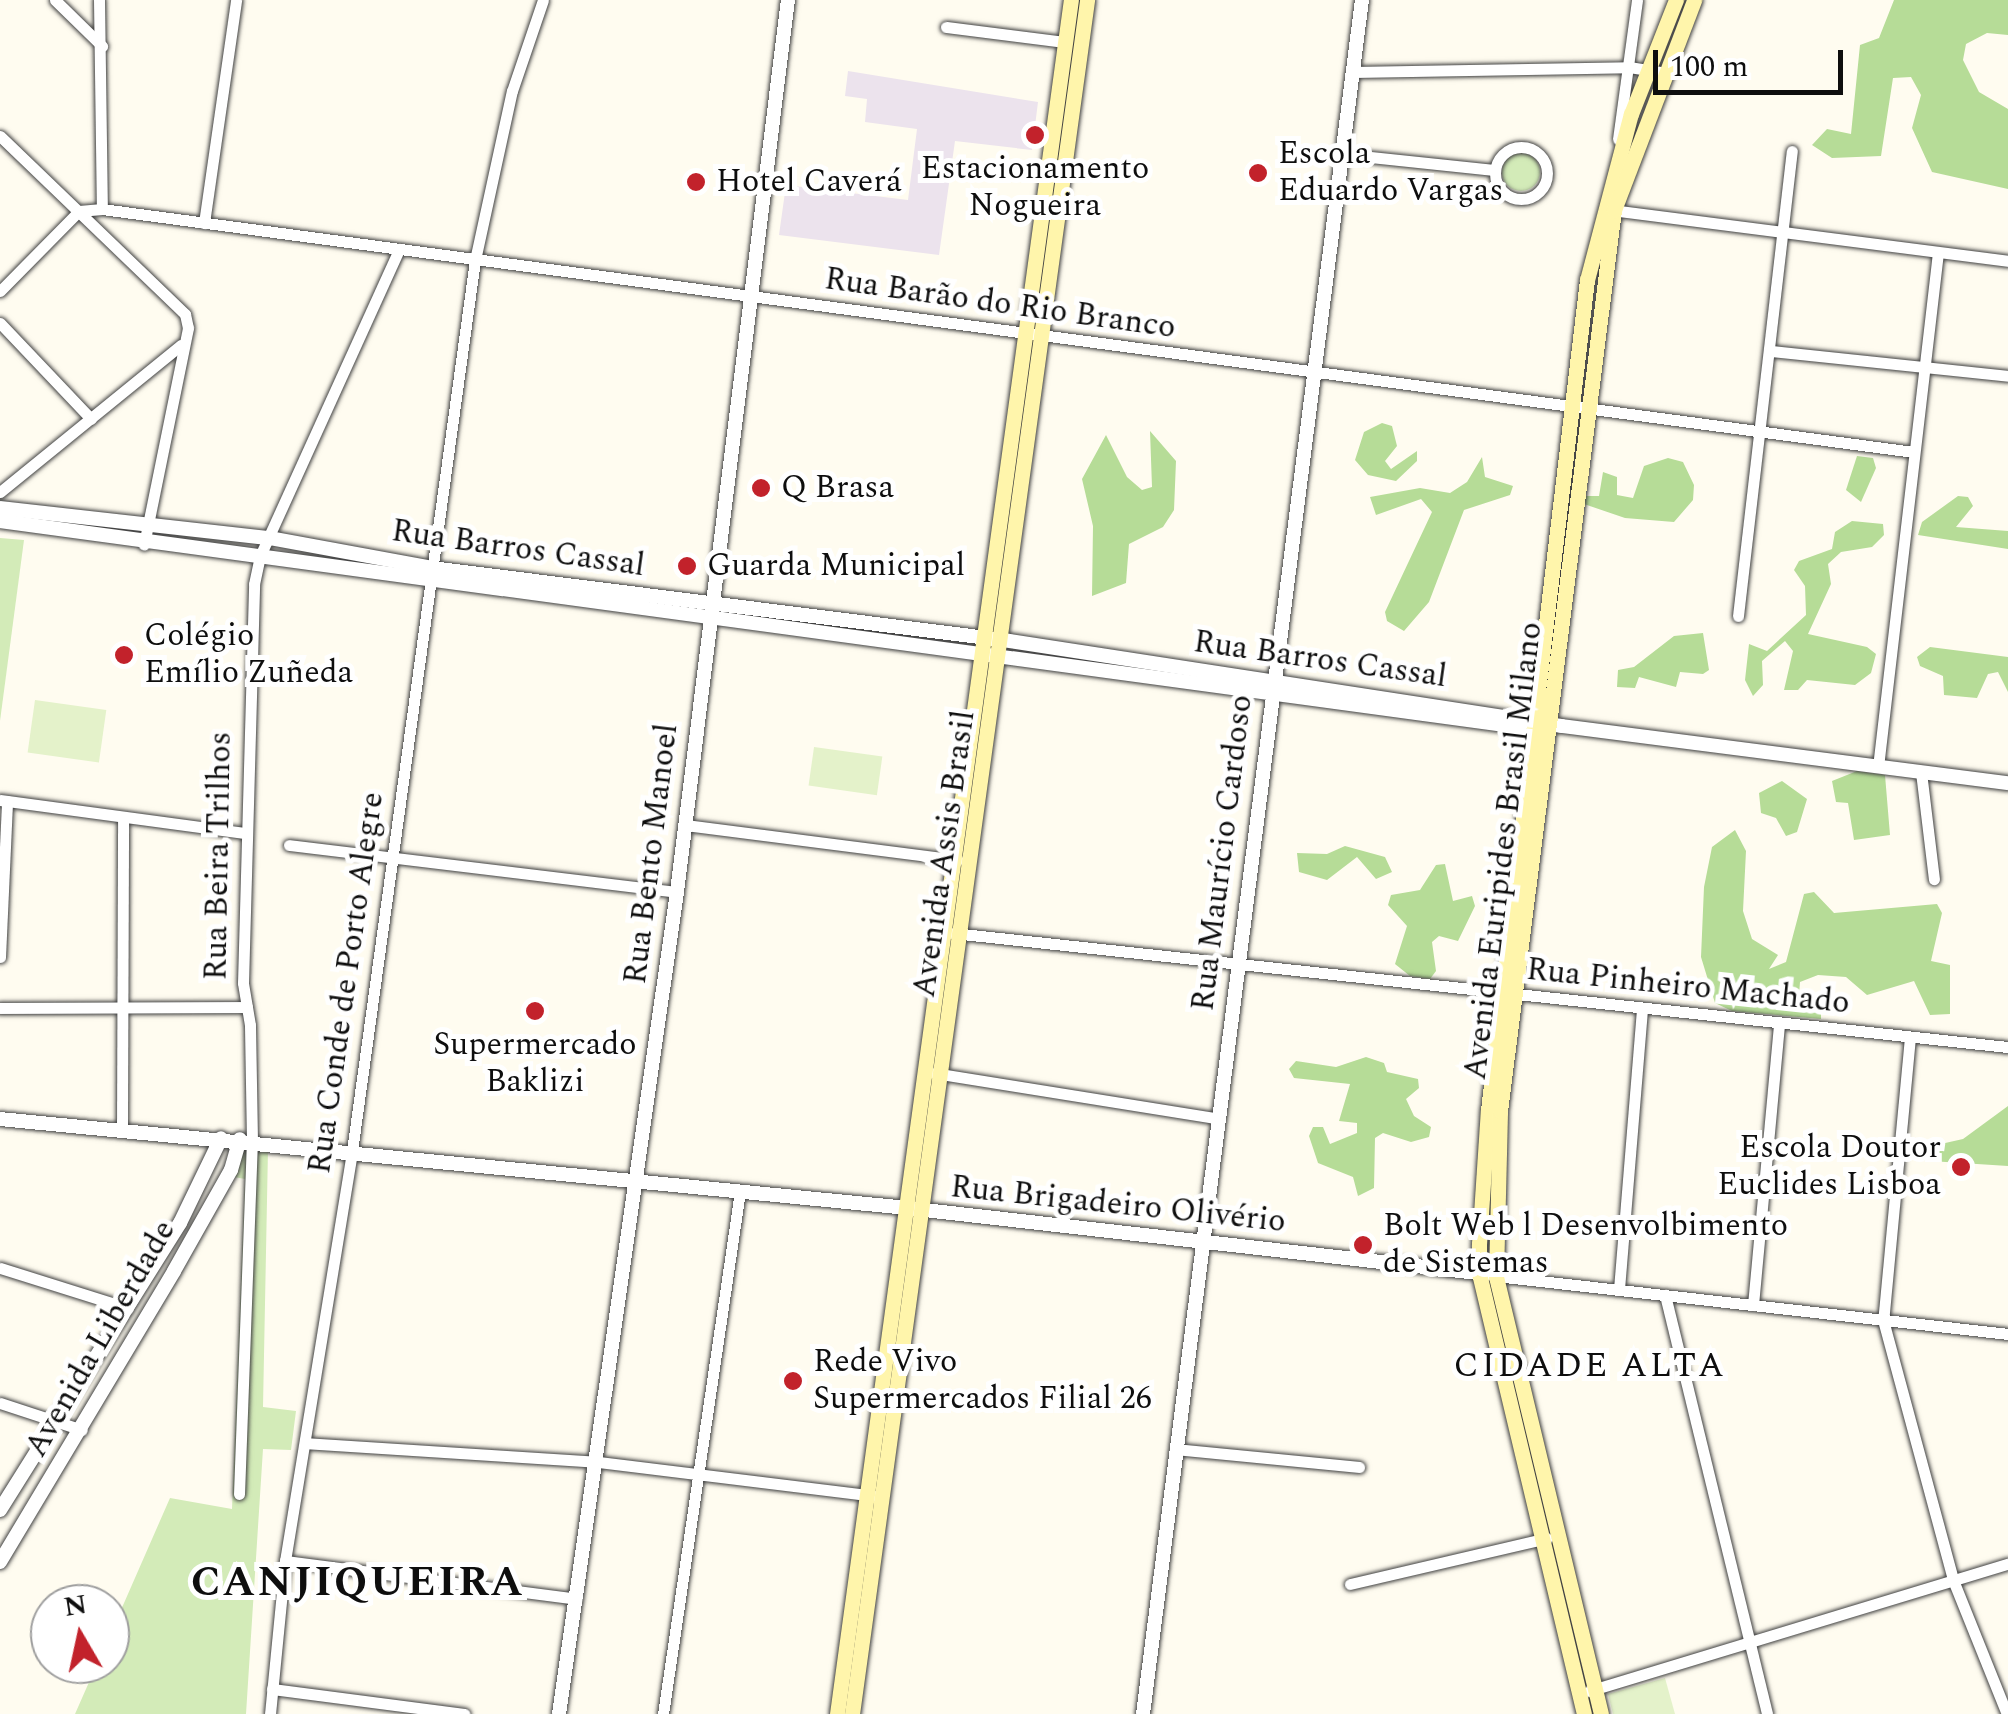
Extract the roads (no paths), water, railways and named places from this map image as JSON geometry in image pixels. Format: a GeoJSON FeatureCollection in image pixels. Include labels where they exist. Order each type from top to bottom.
{"type":"FeatureCollection","features":[{"type":"Feature","properties":{"kind":"main road","name":"Avenida Assis Brasil"},"geometry":{"type":"LineString","coordinates":[[1034,336],[1071,0]]}},
{"type":"Feature","properties":{"kind":"main road","name":"Avenida Assis Brasil"},"geometry":{"type":"LineString","coordinates":[[837,1714],[858,1617],[915,1209],[933,1073],[945,932],[982,647],[1005,550],[1087,0]]}},
{"type":"Feature","properties":{"kind":"main road","name":"Avenida Euripides Brasil Milano"},"geometry":{"type":"LineString","coordinates":[[1657,71],[1676,0]]}},
{"type":"Feature","properties":{"kind":"main road","name":"Avenida Euripides Brasil Milano"},"geometry":{"type":"LineString","coordinates":[[1602,1714],[1588,1691],[1536,1460],[1488,1275],[1494,1110],[1545,725],[1576,410],[1612,180],[1657,71],[1694,0]]}},
{"type":"Feature","properties":{"kind":"main road","name":"Avenida Euripides Brasil Milano"},"geometry":{"type":"LineString","coordinates":[[1608,210],[1638,118]]}},
{"type":"Feature","properties":{"kind":"main road","name":"Avenida Assis Brasil"},"geometry":{"type":"LineString","coordinates":[[933,1073],[962,934],[1001,658],[1005,550]]}},
{"type":"Feature","properties":{"kind":"main road","name":"Avenida Euripides Brasil Milano"},"geometry":{"type":"LineString","coordinates":[[1536,1460],[1546,1538],[1571,1622]]}},
{"type":"Feature","properties":{"kind":"main road","name":"Avenida Assis Brasil"},"geometry":{"type":"LineString","coordinates":[[852,1714],[858,1617]]}},
{"type":"Feature","properties":{"kind":"main road","name":"Avenida Euripides Brasil Milano"},"geometry":{"type":"LineString","coordinates":[[1584,1714],[1588,1691]]}},
{"type":"Feature","properties":{"kind":"street"},"geometry":{"type":"LineString","coordinates":[[56,0],[102,46]]}},
{"type":"Feature","properties":{"kind":"street"},"geometry":{"type":"LineString","coordinates":[[99,0],[102,209]]}},
{"type":"Feature","properties":{"kind":"street"},"geometry":{"type":"LineString","coordinates":[[204,223],[236,0]]}},
{"type":"Feature","properties":{"kind":"street"},"geometry":{"type":"LineString","coordinates":[[475,260],[512,91],[543,0]]}},
{"type":"Feature","properties":{"kind":"street","name":"Rua Bento Manoel"},"geometry":{"type":"LineString","coordinates":[[559,1714],[677,892],[710,602],[788,0]]}},
{"type":"Feature","properties":{"kind":"street","name":"Rua Maurício Cardoso"},"geometry":{"type":"LineString","coordinates":[[1143,1714],[1200,1242],[1362,0]]}},
{"type":"Feature","properties":{"kind":"street"},"geometry":{"type":"LineString","coordinates":[[1612,180],[1637,0]]}},
{"type":"Feature","properties":{"kind":"street"},"geometry":{"type":"LineString","coordinates":[[946,27],[1066,42]]}},
{"type":"Feature","properties":{"kind":"street"},"geometry":{"type":"LineString","coordinates":[[1353,72],[1629,67],[1657,71]]}},
{"type":"Feature","properties":{"kind":"street"},"geometry":{"type":"LineString","coordinates":[[1629,67],[1638,118]]}},
{"type":"Feature","properties":{"kind":"street"},"geometry":{"type":"LineString","coordinates":[[0,136],[185,314],[145,537]]}},
{"type":"Feature","properties":{"kind":"street"},"geometry":{"type":"LineString","coordinates":[[1518,146],[1542,156],[1548,172],[1536,195],[1520,200],[1498,187],[1494,170],[1502,154],[1518,146]]}},
{"type":"Feature","properties":{"kind":"street"},"geometry":{"type":"LineString","coordinates":[[1738,616],[1772,351],[1792,152]]}},
{"type":"Feature","properties":{"kind":"street"},"geometry":{"type":"LineString","coordinates":[[1342,154],[1494,170]]}},
{"type":"Feature","properties":{"kind":"street","name":"Rua Barão do Rio Branco"},"geometry":{"type":"LineString","coordinates":[[79,211],[102,209],[1313,376],[1914,452]]}},
{"type":"Feature","properties":{"kind":"street"},"geometry":{"type":"LineString","coordinates":[[1608,210],[2008,261]]}},
{"type":"Feature","properties":{"kind":"street"},"geometry":{"type":"LineString","coordinates":[[0,291],[79,211]]}},
{"type":"Feature","properties":{"kind":"street","name":"Rua Beira Trilhos"},"geometry":{"type":"LineString","coordinates":[[239,1494],[247,1007],[243,833],[254,584],[260,556],[400,250]]}},
{"type":"Feature","properties":{"kind":"street"},"geometry":{"type":"LineString","coordinates":[[1878,767],[1938,252]]}},
{"type":"Feature","properties":{"kind":"street","name":"Rua Conde de Porto Alegre"},"geometry":{"type":"LineString","coordinates":[[270,1714],[286,1561],[352,1151],[475,260]]}},
{"type":"Feature","properties":{"kind":"street"},"geometry":{"type":"LineString","coordinates":[[0,323],[91,419]]}},
{"type":"Feature","properties":{"kind":"street"},"geometry":{"type":"LineString","coordinates":[[0,506],[4,488],[181,345]]}},
{"type":"Feature","properties":{"kind":"street"},"geometry":{"type":"LineString","coordinates":[[1772,351],[2008,376]]}},
{"type":"Feature","properties":{"kind":"street","name":"Rua Barros Cassal"},"geometry":{"type":"LineString","coordinates":[[0,506],[145,537],[430,584],[708,620],[982,647],[1003,640],[1381,704],[2008,783]]}},
{"type":"Feature","properties":{"kind":"street","name":"Rua Barros Cassal"},"geometry":{"type":"LineString","coordinates":[[0,521],[145,537],[269,538],[432,568],[710,602],[982,647],[1001,658],[1145,678],[1272,688]]}},
{"type":"Feature","properties":{"kind":"street"},"geometry":{"type":"LineString","coordinates":[[1145,678],[1148,662]]}},
{"type":"Feature","properties":{"kind":"street"},"geometry":{"type":"LineString","coordinates":[[1921,772],[1934,879]]}},
{"type":"Feature","properties":{"kind":"street"},"geometry":{"type":"LineString","coordinates":[[0,957],[3,800],[243,833]]}},
{"type":"Feature","properties":{"kind":"street"},"geometry":{"type":"LineString","coordinates":[[122,1129],[124,819]]}},
{"type":"Feature","properties":{"kind":"street"},"geometry":{"type":"LineString","coordinates":[[685,826],[972,861]]}},
{"type":"Feature","properties":{"kind":"street"},"geometry":{"type":"LineString","coordinates":[[289,845],[677,892]]}},
{"type":"Feature","properties":{"kind":"street","name":"Rua Pinheiro Machado"},"geometry":{"type":"LineString","coordinates":[[945,932],[1236,968],[2008,1048]]}},
{"type":"Feature","properties":{"kind":"street"},"geometry":{"type":"LineString","coordinates":[[0,1008],[247,1007]]}},
{"type":"Feature","properties":{"kind":"street"},"geometry":{"type":"LineString","coordinates":[[1618,1290],[1642,1010]]}},
{"type":"Feature","properties":{"kind":"street"},"geometry":{"type":"LineString","coordinates":[[1752,1305],[1779,1024]]}},
{"type":"Feature","properties":{"kind":"street"},"geometry":{"type":"LineString","coordinates":[[1910,1037],[1883,1320],[1952,1580],[2007,1714]]}},
{"type":"Feature","properties":{"kind":"street"},"geometry":{"type":"LineString","coordinates":[[933,1073],[1216,1118]]}},
{"type":"Feature","properties":{"kind":"street","name":"Rua Brigadeiro Olivério"},"geometry":{"type":"LineString","coordinates":[[0,1119],[246,1140],[915,1209],[2008,1334]]}},
{"type":"Feature","properties":{"kind":"street","name":"Avenida Liberdade"},"geometry":{"type":"LineString","coordinates":[[0,1510],[157,1261],[221,1138]]}},
{"type":"Feature","properties":{"kind":"street","name":"Avenida Liberdade"},"geometry":{"type":"LineString","coordinates":[[0,1562],[82,1430],[246,1140]]}},
{"type":"Feature","properties":{"kind":"street"},"geometry":{"type":"LineString","coordinates":[[663,1714],[740,1191]]}},
{"type":"Feature","properties":{"kind":"street"},"geometry":{"type":"LineString","coordinates":[[157,1261],[174,1271]]}},
{"type":"Feature","properties":{"kind":"street"},"geometry":{"type":"LineString","coordinates":[[0,1268],[128,1308]]}},
{"type":"Feature","properties":{"kind":"street"},"geometry":{"type":"LineString","coordinates":[[1664,1295],[1767,1714]]}},
{"type":"Feature","properties":{"kind":"street"},"geometry":{"type":"LineString","coordinates":[[0,1403],[82,1430]]}},
{"type":"Feature","properties":{"kind":"street"},"geometry":{"type":"LineString","coordinates":[[305,1443],[598,1462],[875,1496]]}},
{"type":"Feature","properties":{"kind":"street"},"geometry":{"type":"LineString","coordinates":[[1175,1448],[1359,1468]]}},
{"type":"Feature","properties":{"kind":"street"},"geometry":{"type":"LineString","coordinates":[[1350,1584],[1546,1538]]}},
{"type":"Feature","properties":{"kind":"street"},"geometry":{"type":"LineString","coordinates":[[286,1561],[577,1599]]}},
{"type":"Feature","properties":{"kind":"street"},"geometry":{"type":"LineString","coordinates":[[1588,1691],[2008,1564]]}},
{"type":"Feature","properties":{"kind":"street"},"geometry":{"type":"LineString","coordinates":[[272,1689],[464,1714]]}},
{"type":"Feature","properties":{"kind":"place","name":"Estacionamento Nogueira"},"geometry":{"type":"Point","coordinates":[1035,135]}},
{"type":"Feature","properties":{"kind":"place","name":"Escola Eduardo Vargas"},"geometry":{"type":"Point","coordinates":[1258,173]}},
{"type":"Feature","properties":{"kind":"place","name":"Hotel Caverá"},"geometry":{"type":"Point","coordinates":[696,182]}},
{"type":"Feature","properties":{"kind":"place","name":"Q Brasa"},"geometry":{"type":"Point","coordinates":[761,488]}},
{"type":"Feature","properties":{"kind":"place","name":"Guarda Municipal"},"geometry":{"type":"Point","coordinates":[687,566]}},
{"type":"Feature","properties":{"kind":"place","name":"Colégio Emílio Zuñeda"},"geometry":{"type":"Point","coordinates":[124,655]}},
{"type":"Feature","properties":{"kind":"place","name":"Supermercado Baklizi"},"geometry":{"type":"Point","coordinates":[535,1011]}},
{"type":"Feature","properties":{"kind":"place","name":"Escola Doutor Euclides Lisboa"},"geometry":{"type":"Point","coordinates":[1961,1167]}},
{"type":"Feature","properties":{"kind":"place","name":"Bolt Web l Desenvolbimento de Sistemas"},"geometry":{"type":"Point","coordinates":[1363,1245]}},
{"type":"Feature","properties":{"kind":"place","name":"Rede Vivo Supermercados Filial 26"},"geometry":{"type":"Point","coordinates":[793,1381]}},
{"type":"Feature","properties":{"kind":"district","name":"CIDADE ALTA"},"geometry":{"type":"Point","coordinates":[1590,1366]}},
{"type":"Feature","properties":{"kind":"district","name":"CANJIQUEIRA"},"geometry":{"type":"Point","coordinates":[358,1583]}}]}
